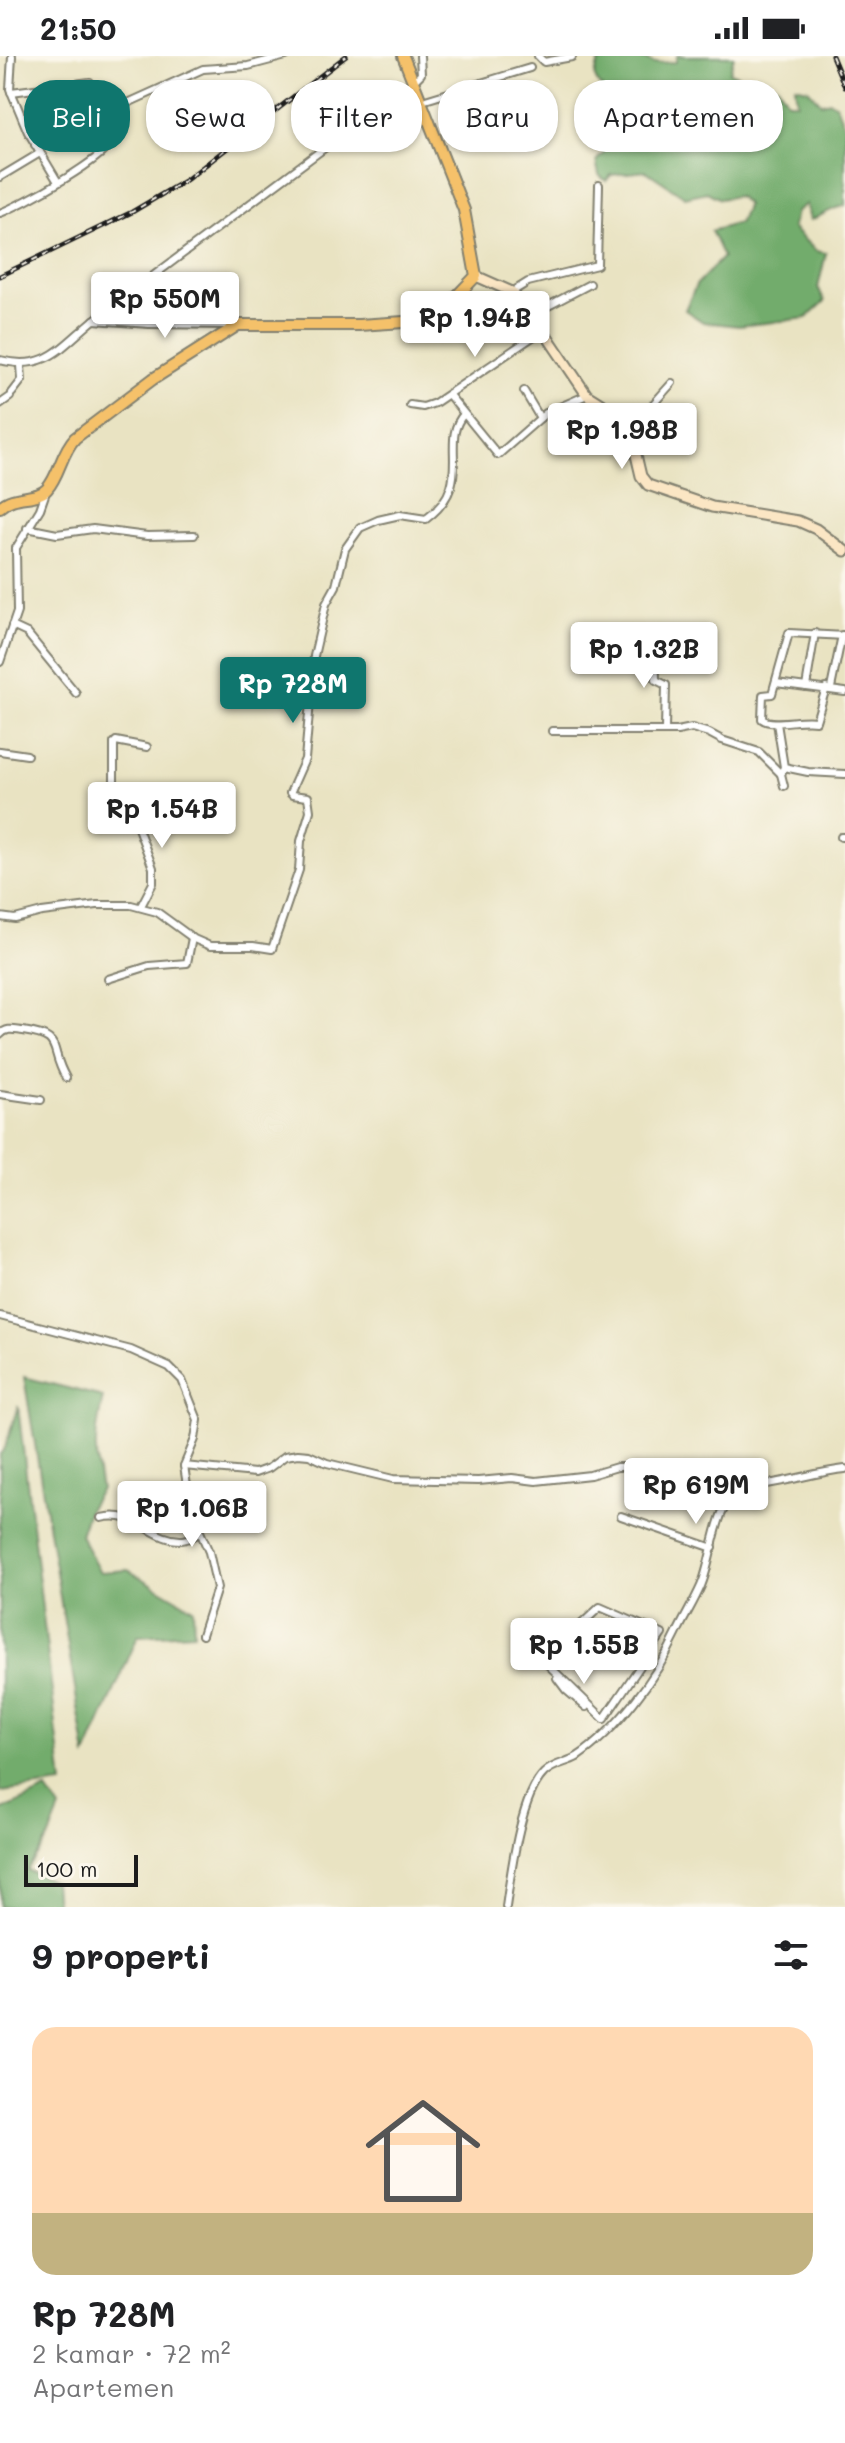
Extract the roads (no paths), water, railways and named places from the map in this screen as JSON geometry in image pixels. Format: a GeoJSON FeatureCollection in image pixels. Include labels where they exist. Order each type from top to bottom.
{"type":"FeatureCollection","features":[{"type":"Feature","properties":{"kind":"main road"},"geometry":{"type":"LineString","coordinates":[[403,56],[412,80]]}},
{"type":"Feature","properties":{"kind":"main road"},"geometry":{"type":"LineString","coordinates":[[422,101],[464,210],[476,276]]}},
{"type":"Feature","properties":{"kind":"main road"},"geometry":{"type":"LineString","coordinates":[[476,276],[512,292],[543,330],[587,395],[617,412],[630,430],[638,465],[648,485],[712,507],[798,521],[816,529],[845,551]]}},
{"type":"Feature","properties":{"kind":"main road"},"geometry":{"type":"LineString","coordinates":[[0,507],[11,499],[47,489],[65,449],[75,438],[153,379],[238,325],[359,325],[419,321],[435,314],[476,276]]}},
{"type":"Feature","properties":{"kind":"street"},"geometry":{"type":"LineString","coordinates":[[12,56],[11,92],[24,121]]}},
{"type":"Feature","properties":{"kind":"street"},"geometry":{"type":"LineString","coordinates":[[180,80],[209,68],[248,66],[286,56]]}},
{"type":"Feature","properties":{"kind":"street"},"geometry":{"type":"LineString","coordinates":[[415,80],[421,74],[420,56]]}},
{"type":"Feature","properties":{"kind":"street"},"geometry":{"type":"LineString","coordinates":[[538,56],[544,62],[572,57]]}},
{"type":"Feature","properties":{"kind":"street"},"geometry":{"type":"LineString","coordinates":[[422,101],[530,68]]}},
{"type":"Feature","properties":{"kind":"street"},"geometry":{"type":"LineString","coordinates":[[11,92],[24,90]]}},
{"type":"Feature","properties":{"kind":"street"},"geometry":{"type":"LineString","coordinates":[[0,213],[58,182],[103,152]]}},
{"type":"Feature","properties":{"kind":"street"},"geometry":{"type":"LineString","coordinates":[[0,360],[32,364],[52,355],[94,320],[319,152]]}},
{"type":"Feature","properties":{"kind":"street"},"geometry":{"type":"LineString","coordinates":[[0,177],[40,153],[58,182]]}},
{"type":"Feature","properties":{"kind":"street"},"geometry":{"type":"LineString","coordinates":[[512,292],[528,282],[597,265],[599,185]]}},
{"type":"Feature","properties":{"kind":"street"},"geometry":{"type":"LineString","coordinates":[[531,315],[590,284]]}},
{"type":"Feature","properties":{"kind":"street"},"geometry":{"type":"LineString","coordinates":[[94,320],[238,325]]}},
{"type":"Feature","properties":{"kind":"street"},"geometry":{"type":"LineString","coordinates":[[410,405],[428,406],[449,395],[543,330]]}},
{"type":"Feature","properties":{"kind":"street"},"geometry":{"type":"LineString","coordinates":[[0,404],[22,380],[21,365]]}},
{"type":"Feature","properties":{"kind":"street"},"geometry":{"type":"LineString","coordinates":[[630,430],[672,383]]}},
{"type":"Feature","properties":{"kind":"street"},"geometry":{"type":"LineString","coordinates":[[524,391],[540,418]]}},
{"type":"Feature","properties":{"kind":"street"},"geometry":{"type":"LineString","coordinates":[[449,395],[498,455],[540,418],[587,395]]}},
{"type":"Feature","properties":{"kind":"street"},"geometry":{"type":"LineString","coordinates":[[0,917],[15,919],[42,912],[110,904],[141,906],[164,916],[192,938],[215,947],[272,949],[299,870],[301,841],[309,816],[308,797],[290,793],[305,759],[314,656],[326,604],[337,583],[339,566],[349,541],[360,528],[400,515],[426,519],[443,502],[455,475],[456,425],[464,414]]}},
{"type":"Feature","properties":{"kind":"street"},"geometry":{"type":"LineString","coordinates":[[0,662],[17,612],[16,548],[40,509],[47,489]]}},
{"type":"Feature","properties":{"kind":"street"},"geometry":{"type":"LineString","coordinates":[[27,528],[57,534],[93,529],[147,536],[194,535]]}},
{"type":"Feature","properties":{"kind":"street"},"geometry":{"type":"LineString","coordinates":[[12,626],[27,633],[76,693]]}},
{"type":"Feature","properties":{"kind":"street"},"geometry":{"type":"LineString","coordinates":[[789,633],[799,636],[815,633],[844,636],[841,666],[816,721],[800,719],[765,723],[760,710],[763,695],[772,694],[789,633]]}},
{"type":"Feature","properties":{"kind":"street"},"geometry":{"type":"LineString","coordinates":[[806,687],[815,633]]}},
{"type":"Feature","properties":{"kind":"street"},"geometry":{"type":"LineString","coordinates":[[655,648],[656,680],[666,685],[665,730]]}},
{"type":"Feature","properties":{"kind":"street"},"geometry":{"type":"LineString","coordinates":[[776,683],[845,692]]}},
{"type":"Feature","properties":{"kind":"street"},"geometry":{"type":"LineString","coordinates":[[777,723],[784,786]]}},
{"type":"Feature","properties":{"kind":"street"},"geometry":{"type":"LineString","coordinates":[[552,731],[692,728],[759,752],[783,770],[845,774]]}},
{"type":"Feature","properties":{"kind":"street"},"geometry":{"type":"LineString","coordinates":[[139,791],[114,789],[114,742],[147,747]]}},
{"type":"Feature","properties":{"kind":"street"},"geometry":{"type":"LineString","coordinates":[[0,751],[27,755]]}},
{"type":"Feature","properties":{"kind":"street"},"geometry":{"type":"LineString","coordinates":[[124,791],[153,868],[153,883],[141,906]]}},
{"type":"Feature","properties":{"kind":"street"},"geometry":{"type":"LineString","coordinates":[[108,979],[149,966],[185,963],[192,938]]}},
{"type":"Feature","properties":{"kind":"street"},"geometry":{"type":"LineString","coordinates":[[0,1035],[9,1029],[47,1035],[66,1078]]}},
{"type":"Feature","properties":{"kind":"street"},"geometry":{"type":"LineString","coordinates":[[0,1094],[41,1100]]}},
{"type":"Feature","properties":{"kind":"street"},"geometry":{"type":"LineString","coordinates":[[0,1316],[131,1350],[169,1367],[182,1380],[198,1420],[195,1439],[184,1466],[187,1494],[212,1562],[217,1588],[202,1635]]}},
{"type":"Feature","properties":{"kind":"street"},"geometry":{"type":"LineString","coordinates":[[184,1466],[255,1473],[269,1468],[285,1456],[298,1454],[393,1479],[478,1481],[512,1478],[536,1481],[629,1467],[651,1473],[723,1508]]}},
{"type":"Feature","properties":{"kind":"street"},"geometry":{"type":"LineString","coordinates":[[506,1907],[515,1850],[526,1810],[542,1775],[556,1765],[575,1758],[612,1725],[641,1694],[662,1664],[701,1586],[723,1508],[744,1486],[768,1484],[812,1472],[845,1469]]}},
{"type":"Feature","properties":{"kind":"street"},"geometry":{"type":"LineString","coordinates":[[101,1518],[113,1515],[125,1517],[177,1540],[200,1533]]}},
{"type":"Feature","properties":{"kind":"street"},"geometry":{"type":"LineString","coordinates":[[621,1516],[713,1548]]}},
{"type":"Feature","properties":{"kind":"street"},"geometry":{"type":"LineString","coordinates":[[604,1719],[662,1634],[600,1607],[543,1660],[566,1690],[604,1719],[612,1725]]}},
{"type":"Feature","properties":{"kind":"railway"},"geometry":{"type":"LineString","coordinates":[[0,276],[132,212],[186,180],[346,56]]}},
{"type":"Feature","properties":{"kind":"railway"},"geometry":{"type":"LineString","coordinates":[[832,56],[845,87]]}}]}
